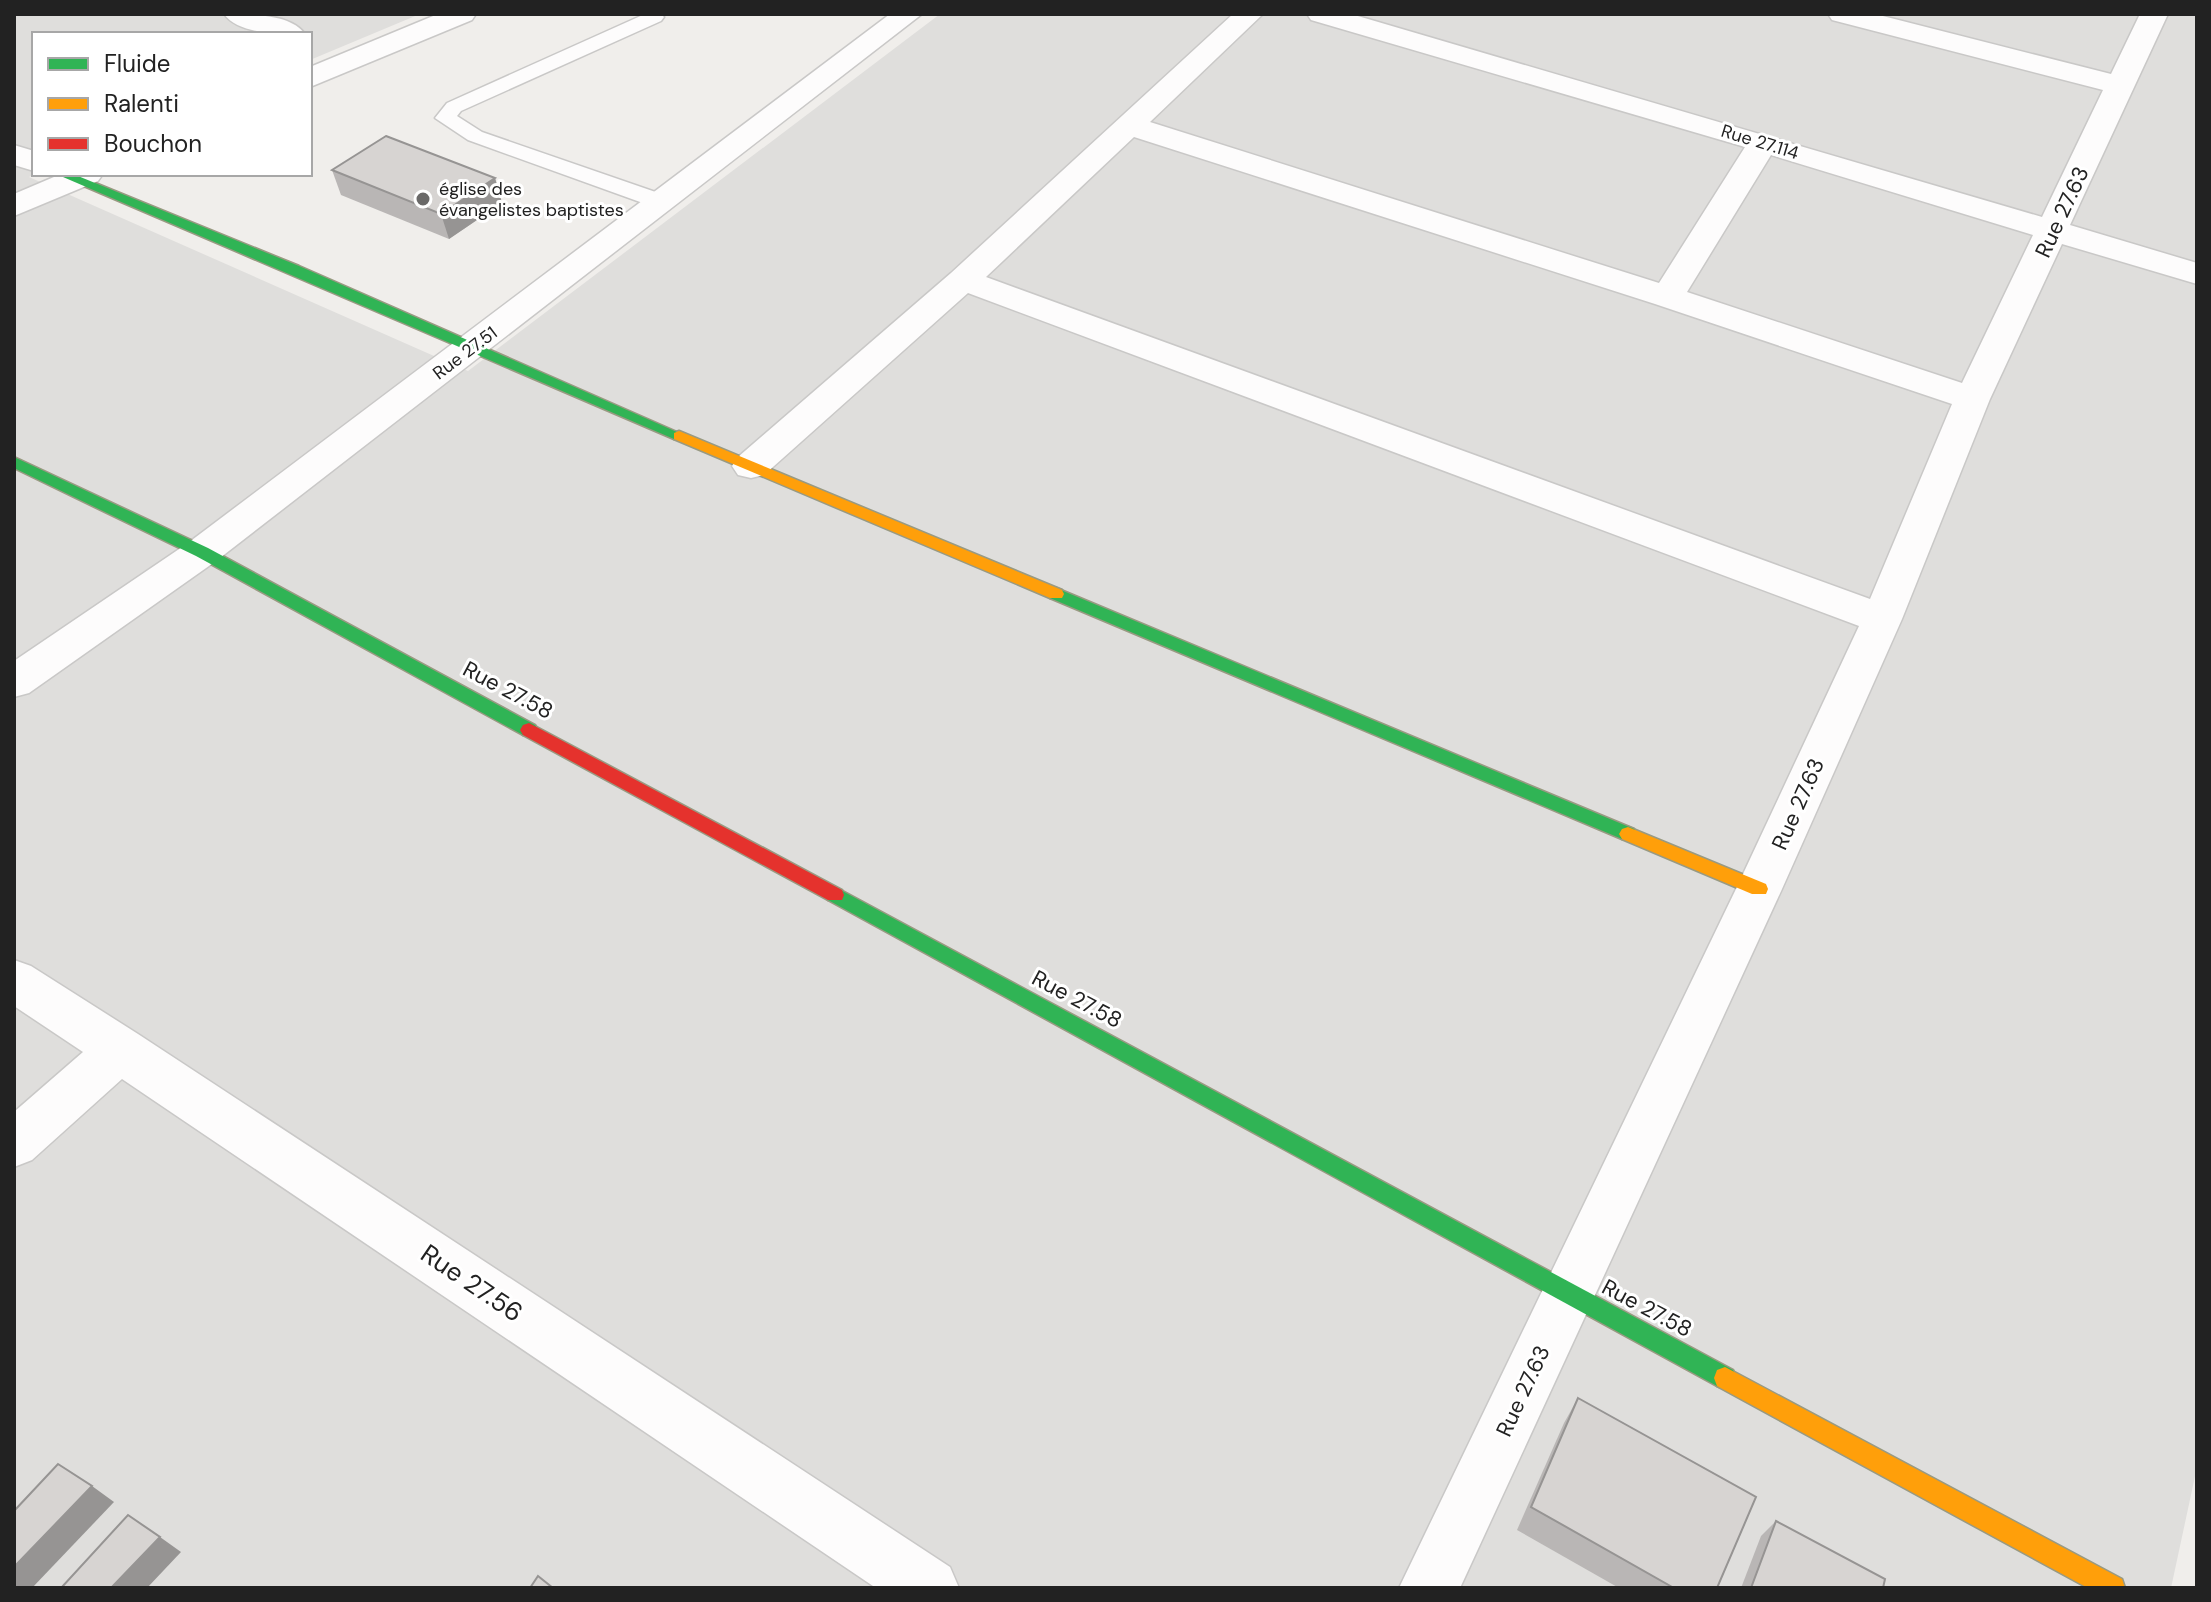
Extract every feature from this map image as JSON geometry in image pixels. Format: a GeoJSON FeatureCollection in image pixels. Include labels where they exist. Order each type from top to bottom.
{"type":"FeatureCollection","features":[{"type":"Feature","properties":{"kind":"street"},"geometry":{"type":"LineString","coordinates":[[238,14],[286,32]]}},
{"type":"Feature","properties":{"kind":"street"},"geometry":{"type":"LineString","coordinates":[[312,77],[462,14]]}},
{"type":"Feature","properties":{"kind":"street","name":"Rue 27.51"},"geometry":{"type":"LineString","coordinates":[[14,682],[202,552],[908,14]]}},
{"type":"Feature","properties":{"kind":"street"},"geometry":{"type":"LineString","coordinates":[[751,466],[963,280],[1249,14]]}},
{"type":"Feature","properties":{"kind":"street","name":"Rue 27.114"},"geometry":{"type":"LineString","coordinates":[[1321,14],[2197,274]]}},
{"type":"Feature","properties":{"kind":"street"},"geometry":{"type":"LineString","coordinates":[[1842,14],[2121,86]]}},
{"type":"Feature","properties":{"kind":"street","name":"Rue 27.63"},"geometry":{"type":"LineString","coordinates":[[1429,1588],[1759,889],[1882,619],[1972,399],[2154,14]]}},
{"type":"Feature","properties":{"kind":"street"},"geometry":{"type":"LineString","coordinates":[[312,42],[355,58]]}},
{"type":"Feature","properties":{"kind":"street"},"geometry":{"type":"LineString","coordinates":[[1128,125],[1667,297],[1972,399]]}},
{"type":"Feature","properties":{"kind":"street"},"geometry":{"type":"LineString","coordinates":[[1667,297],[1763,143]]}},
{"type":"Feature","properties":{"kind":"street"},"geometry":{"type":"LineString","coordinates":[[14,206],[74,176],[471,348],[1759,889]]}},
{"type":"Feature","properties":{"kind":"street"},"geometry":{"type":"LineString","coordinates":[[963,280],[1882,619]]}},
{"type":"Feature","properties":{"kind":"street","name":"Rue 27.58"},"geometry":{"type":"LineString","coordinates":[[14,462],[202,552],[2113,1588]]}},
{"type":"Feature","properties":{"kind":"street","name":"Rue 27.56"},"geometry":{"type":"LineString","coordinates":[[14,980],[929,1588]]}},
{"type":"Feature","properties":{"kind":"street"},"geometry":{"type":"LineString","coordinates":[[14,1144],[121,1049]]}},
{"type":"Feature","properties":{"kind":"lane"},"geometry":{"type":"LineString","coordinates":[[654,17],[454,107],[445,118],[475,136],[662,202]]}},
{"type":"Feature","properties":{"kind":"shaded area"},"geometry":{"type":"Polygon","coordinates":[[[14,14],[420,14],[312,59],[312,32],[32,32],[32,176],[29,177],[468,371],[940,14],[2197,14],[2197,1467],[2171,1588],[14,1588],[14,14]]]}},
{"type":"Feature","properties":{"kind":"building"},"geometry":{"type":"Polygon","coordinates":[[[386,136],[495,178],[441,214],[332,170],[386,136]]]}},
{"type":"Feature","properties":{"kind":"building"},"geometry":{"type":"Polygon","coordinates":[[[1578,1398],[1756,1497],[1717,1588],[1674,1588],[1531,1507],[1578,1398]]]}},
{"type":"Feature","properties":{"kind":"building"},"geometry":{"type":"Polygon","coordinates":[[[58,1464],[92,1486],[14,1567],[14,1511],[58,1464]]]}},
{"type":"Feature","properties":{"kind":"building"},"geometry":{"type":"Polygon","coordinates":[[[128,1515],[160,1537],[111,1588],[61,1588],[128,1515]]]}},
{"type":"Feature","properties":{"kind":"building"},"geometry":{"type":"Polygon","coordinates":[[[1776,1521],[1885,1579],[1883,1588],[1751,1588],[1776,1521]]]}},
{"type":"Feature","properties":{"kind":"building"},"geometry":{"type":"Polygon","coordinates":[[[538,1576],[553,1588],[530,1588],[538,1576]]]}},
{"type":"Feature","properties":{"kind":"traffic: fast"},"geometry":{"type":"LineString","coordinates":[[67,176],[294,269],[679,436]]}},
{"type":"Feature","properties":{"kind":"traffic: fast"},"geometry":{"type":"LineString","coordinates":[[14,462],[202,552],[529,730]]}},
{"type":"Feature","properties":{"kind":"traffic: fast"},"geometry":{"type":"LineString","coordinates":[[1056,594],[1628,834]]}},
{"type":"Feature","properties":{"kind":"traffic: fast"},"geometry":{"type":"LineString","coordinates":[[835,895],[1725,1378]]}},
{"type":"Feature","properties":{"kind":"traffic: slow"},"geometry":{"type":"LineString","coordinates":[[679,436],[1056,594]]}},
{"type":"Feature","properties":{"kind":"traffic: slow"},"geometry":{"type":"LineString","coordinates":[[1628,834],[1759,889]]}},
{"type":"Feature","properties":{"kind":"traffic: slow"},"geometry":{"type":"LineString","coordinates":[[1725,1378],[2113,1588]]}},
{"type":"Feature","properties":{"kind":"traffic: jam"},"geometry":{"type":"LineString","coordinates":[[529,730],[835,895]]}},
{"type":"Feature","properties":{"kind":"place","name":"église des évangelistes baptistes"},"geometry":{"type":"Point","coordinates":[423,199]}}]}
